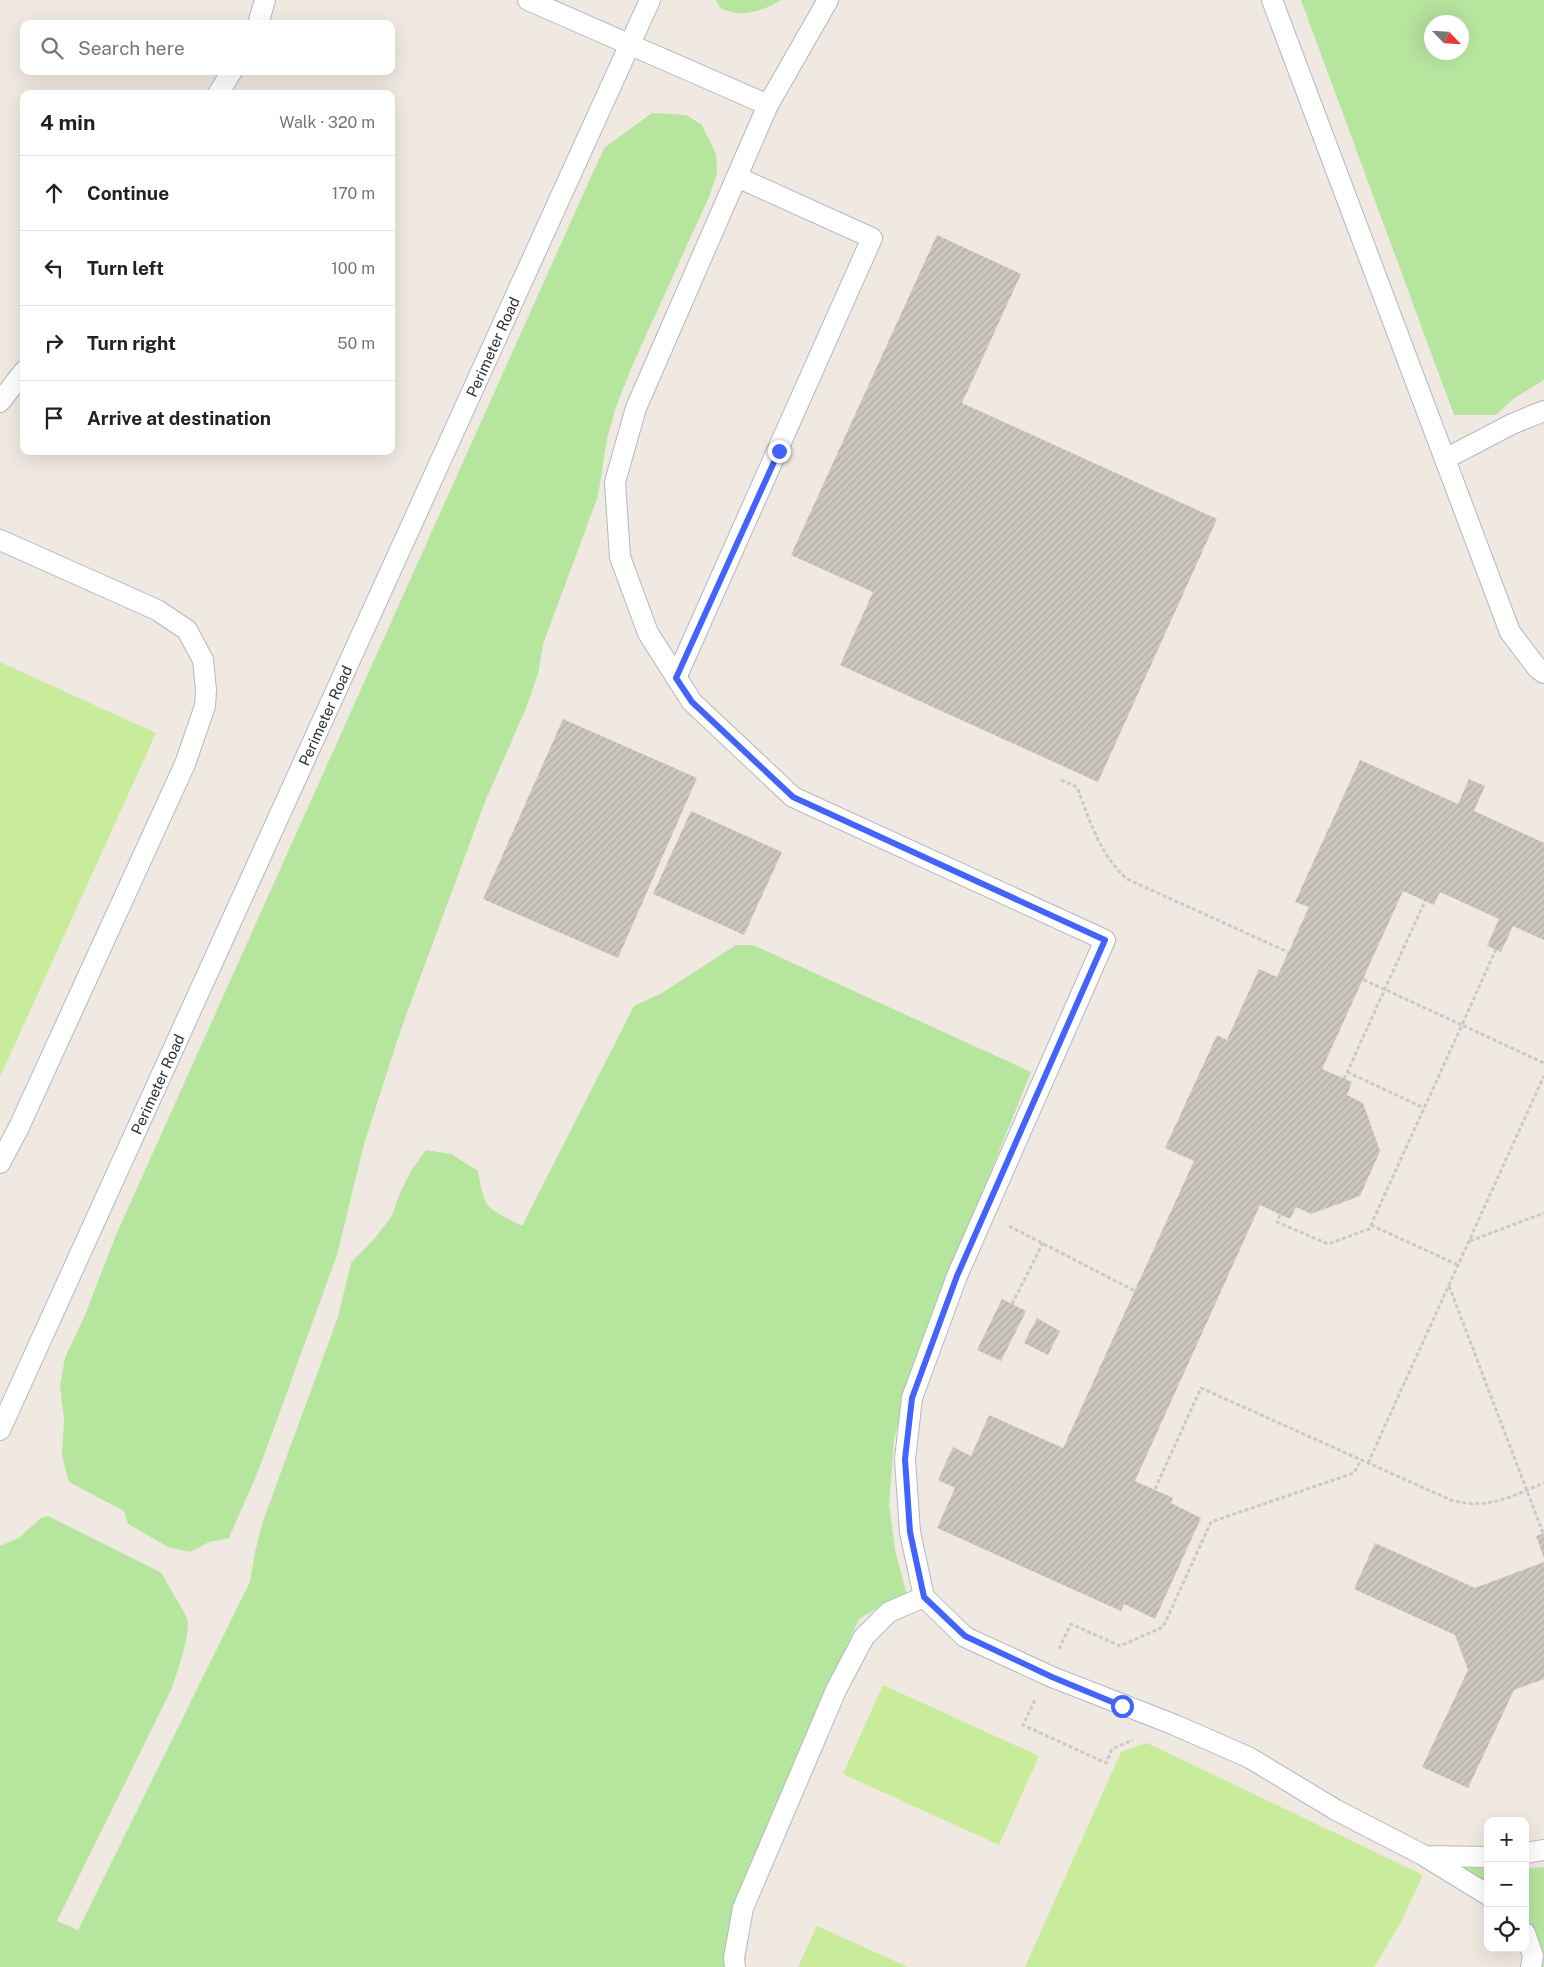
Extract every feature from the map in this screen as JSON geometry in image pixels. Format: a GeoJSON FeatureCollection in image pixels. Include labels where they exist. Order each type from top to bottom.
{"type":"FeatureCollection","features":[{"type":"Feature","properties":{"kind":"lane"},"geometry":{"type":"LineString","coordinates":[[259,20],[265,0]]}},
{"type":"Feature","properties":{"kind":"lane"},"geometry":{"type":"LineString","coordinates":[[528,0],[768,105]]}},
{"type":"Feature","properties":{"kind":"lane","name":"Perimeter Road"},"geometry":{"type":"LineString","coordinates":[[0,1430],[650,0]]}},
{"type":"Feature","properties":{"kind":"lane"},"geometry":{"type":"LineString","coordinates":[[828,0],[768,105],[636,408],[615,482],[620,557],[648,633],[692,702],[793,797],[1105,940],[957,1276],[912,1398],[905,1459],[910,1532],[924,1597],[965,1636],[1047,1675],[1175,1725],[1250,1758],[1336,1810],[1425,1856],[1484,1893]]}},
{"type":"Feature","properties":{"kind":"lane"},"geometry":{"type":"LineString","coordinates":[[1272,0],[1510,632],[1538,669],[1544,673]]}},
{"type":"Feature","properties":{"kind":"lane"},"geometry":{"type":"LineString","coordinates":[[220,90],[230,75]]}},
{"type":"Feature","properties":{"kind":"lane"},"geometry":{"type":"LineString","coordinates":[[676,678],[872,238],[737,177]]}},
{"type":"Feature","properties":{"kind":"lane"},"geometry":{"type":"LineString","coordinates":[[0,402],[20,376]]}},
{"type":"Feature","properties":{"kind":"lane"},"geometry":{"type":"LineString","coordinates":[[1444,459],[1512,424],[1544,411]]}},
{"type":"Feature","properties":{"kind":"lane"},"geometry":{"type":"LineString","coordinates":[[0,540],[157,610],[187,630],[203,660],[206,690],[205,706],[185,764],[19,1126],[0,1163]]}},
{"type":"Feature","properties":{"kind":"lane"},"geometry":{"type":"LineString","coordinates":[[735,1967],[734,1958],[743,1908],[837,1688],[864,1637],[889,1612],[924,1597]]}},
{"type":"Feature","properties":{"kind":"lane"},"geometry":{"type":"LineString","coordinates":[[1529,1852],[1544,1850]]}},
{"type":"Feature","properties":{"kind":"lane"},"geometry":{"type":"LineString","coordinates":[[1425,1856],[1484,1856]]}},
{"type":"Feature","properties":{"kind":"lane"},"geometry":{"type":"LineString","coordinates":[[1529,1944],[1533,1956],[1531,1967]]}},
{"type":"Feature","properties":{"kind":"path"},"geometry":{"type":"LineString","coordinates":[[1061,780],[1077,787],[1106,856],[1114,867],[1127,878],[1288,952]]}},
{"type":"Feature","properties":{"kind":"path"},"geometry":{"type":"LineString","coordinates":[[1344,1079],[1425,901]]}},
{"type":"Feature","properties":{"kind":"path"},"geometry":{"type":"LineString","coordinates":[[1280,1215],[1277,1222],[1328,1244],[1369,1229],[1496,949]]}},
{"type":"Feature","properties":{"kind":"path"},"geometry":{"type":"LineString","coordinates":[[1362,979],[1544,1063]]}},
{"type":"Feature","properties":{"kind":"path"},"geometry":{"type":"LineString","coordinates":[[1347,1072],[1424,1108]]}},
{"type":"Feature","properties":{"kind":"path"},"geometry":{"type":"LineString","coordinates":[[1368,1463],[1544,1076]]}},
{"type":"Feature","properties":{"kind":"path"},"geometry":{"type":"LineString","coordinates":[[1469,1241],[1544,1213]]}},
{"type":"Feature","properties":{"kind":"path"},"geometry":{"type":"LineString","coordinates":[[1371,1225],[1458,1265]]}},
{"type":"Feature","properties":{"kind":"path"},"geometry":{"type":"LineString","coordinates":[[1008,1226],[1135,1291]]}},
{"type":"Feature","properties":{"kind":"path"},"geometry":{"type":"LineString","coordinates":[[1012,1304],[1043,1243]]}},
{"type":"Feature","properties":{"kind":"path"},"geometry":{"type":"LineString","coordinates":[[1449,1285],[1542,1534]]}},
{"type":"Feature","properties":{"kind":"path"},"geometry":{"type":"LineString","coordinates":[[1155,1489],[1201,1388],[1453,1501],[1467,1504],[1482,1504],[1500,1501],[1544,1483]]}},
{"type":"Feature","properties":{"kind":"path"},"geometry":{"type":"LineString","coordinates":[[1136,1739],[1112,1749],[1106,1763],[1024,1725],[1071,1624],[1120,1646],[1163,1627],[1211,1522],[1354,1473],[1361,1460]]}},
{"type":"Feature","properties":{"kind":"green space"},"geometry":{"type":"Polygon","coordinates":[[[716,0],[781,0],[759,10],[747,13],[733,13],[720,8],[716,0]]]}},
{"type":"Feature","properties":{"kind":"green space"},"geometry":{"type":"Polygon","coordinates":[[[1301,0],[1544,0],[1544,380],[1513,399],[1496,415],[1454,415],[1301,0]]]}},
{"type":"Feature","properties":{"kind":"green space"},"geometry":{"type":"Polygon","coordinates":[[[652,113],[686,115],[702,125],[716,154],[717,173],[709,197],[632,366],[616,407],[607,439],[598,496],[543,644],[538,674],[526,708],[485,802],[400,1032],[364,1144],[337,1255],[259,1469],[229,1538],[209,1542],[190,1552],[168,1547],[128,1524],[124,1511],[69,1482],[62,1456],[64,1419],[60,1386],[65,1358],[85,1315],[116,1235],[604,148],[652,113]]]}},
{"type":"Feature","properties":{"kind":"green space"},"geometry":{"type":"Polygon","coordinates":[[[0,662],[156,733],[0,1077],[0,662]]]}},
{"type":"Feature","properties":{"kind":"green space"},"geometry":{"type":"Polygon","coordinates":[[[736,945],[753,945],[1031,1072],[916,1357],[894,1440],[889,1505],[895,1550],[907,1595],[884,1604],[859,1619],[762,1837],[740,1893],[728,1934],[726,1967],[0,1967],[0,1546],[19,1538],[41,1518],[48,1516],[162,1573],[187,1618],[185,1643],[171,1690],[57,1921],[78,1930],[250,1582],[263,1521],[338,1317],[351,1263],[375,1238],[392,1216],[400,1193],[411,1171],[426,1150],[451,1154],[478,1171],[483,1194],[490,1207],[522,1226],[634,1006],[662,993],[736,945]]]}},
{"type":"Feature","properties":{"kind":"green space"},"geometry":{"type":"Polygon","coordinates":[[[883,1685],[1039,1756],[999,1845],[843,1774],[883,1685]]]}},
{"type":"Feature","properties":{"kind":"green space"},"geometry":{"type":"Polygon","coordinates":[[[1147,1743],[1423,1875],[1399,1926],[1374,1967],[1025,1967],[1121,1752],[1147,1743]]]}},
{"type":"Feature","properties":{"kind":"green space"},"geometry":{"type":"Polygon","coordinates":[[[1544,1867],[1544,1967],[1536,1967],[1538,1947],[1533,1929],[1529,1923],[1529,1869],[1544,1867]]]}},
{"type":"Feature","properties":{"kind":"green space"},"geometry":{"type":"Polygon","coordinates":[[[1451,1868],[1484,1868],[1484,1885],[1451,1868]]]}},
{"type":"Feature","properties":{"kind":"green space"},"geometry":{"type":"Polygon","coordinates":[[[817,1926],[908,1967],[798,1967],[817,1926]]]}},
{"type":"Feature","properties":{"kind":"building"},"geometry":{"type":"Polygon","coordinates":[[[937,235],[1021,274],[962,403],[1217,519],[1098,782],[840,665],[873,592],[791,555],[937,235]]]}},
{"type":"Feature","properties":{"kind":"building"},"geometry":{"type":"Polygon","coordinates":[[[563,719],[697,778],[618,958],[483,899],[563,719]]]}},
{"type":"Feature","properties":{"kind":"building"},"geometry":{"type":"Polygon","coordinates":[[[1360,760],[1458,804],[1469,779],[1485,786],[1474,811],[1544,843],[1544,940],[1513,926],[1501,952],[1487,946],[1499,919],[1440,892],[1434,905],[1403,891],[1322,1069],[1352,1082],[1347,1095],[1363,1103],[1380,1151],[1360,1196],[1311,1214],[1296,1207],[1290,1219],[1260,1205],[1135,1481],[1173,1498],[1171,1503],[1201,1518],[1155,1619],[1124,1604],[1121,1611],[937,1528],[955,1488],[938,1480],[953,1447],[971,1456],[989,1415],[1063,1448],[1194,1161],[1165,1148],[1217,1035],[1227,1040],[1259,969],[1277,977],[1309,907],[1295,902],[1360,760]]]}},
{"type":"Feature","properties":{"kind":"building"},"geometry":{"type":"Polygon","coordinates":[[[691,811],[782,852],[744,935],[653,894],[691,811]]]}},
{"type":"Feature","properties":{"kind":"building"},"geometry":{"type":"Polygon","coordinates":[[[1002,1299],[1026,1311],[1001,1361],[977,1350],[1002,1299]]]}},
{"type":"Feature","properties":{"kind":"building"},"geometry":{"type":"Polygon","coordinates":[[[1037,1318],[1060,1331],[1048,1355],[1024,1343],[1037,1318]]]}},
{"type":"Feature","properties":{"kind":"building"},"geometry":{"type":"Polygon","coordinates":[[[1544,1533],[1544,1558],[1536,1536],[1544,1533]]]}},
{"type":"Feature","properties":{"kind":"building"},"geometry":{"type":"Polygon","coordinates":[[[1375,1543],[1475,1588],[1544,1562],[1544,1679],[1514,1690],[1468,1788],[1422,1767],[1468,1670],[1455,1635],[1354,1589],[1375,1543]]]}},
{"type":"Feature","properties":{"kind":"route"},"geometry":{"type":"LineString","coordinates":[[779,451],[676,678],[692,702],[793,797],[1105,940],[957,1276],[912,1398],[905,1459],[910,1532],[924,1597],[965,1636],[1052,1677],[1122,1706]]}}]}
